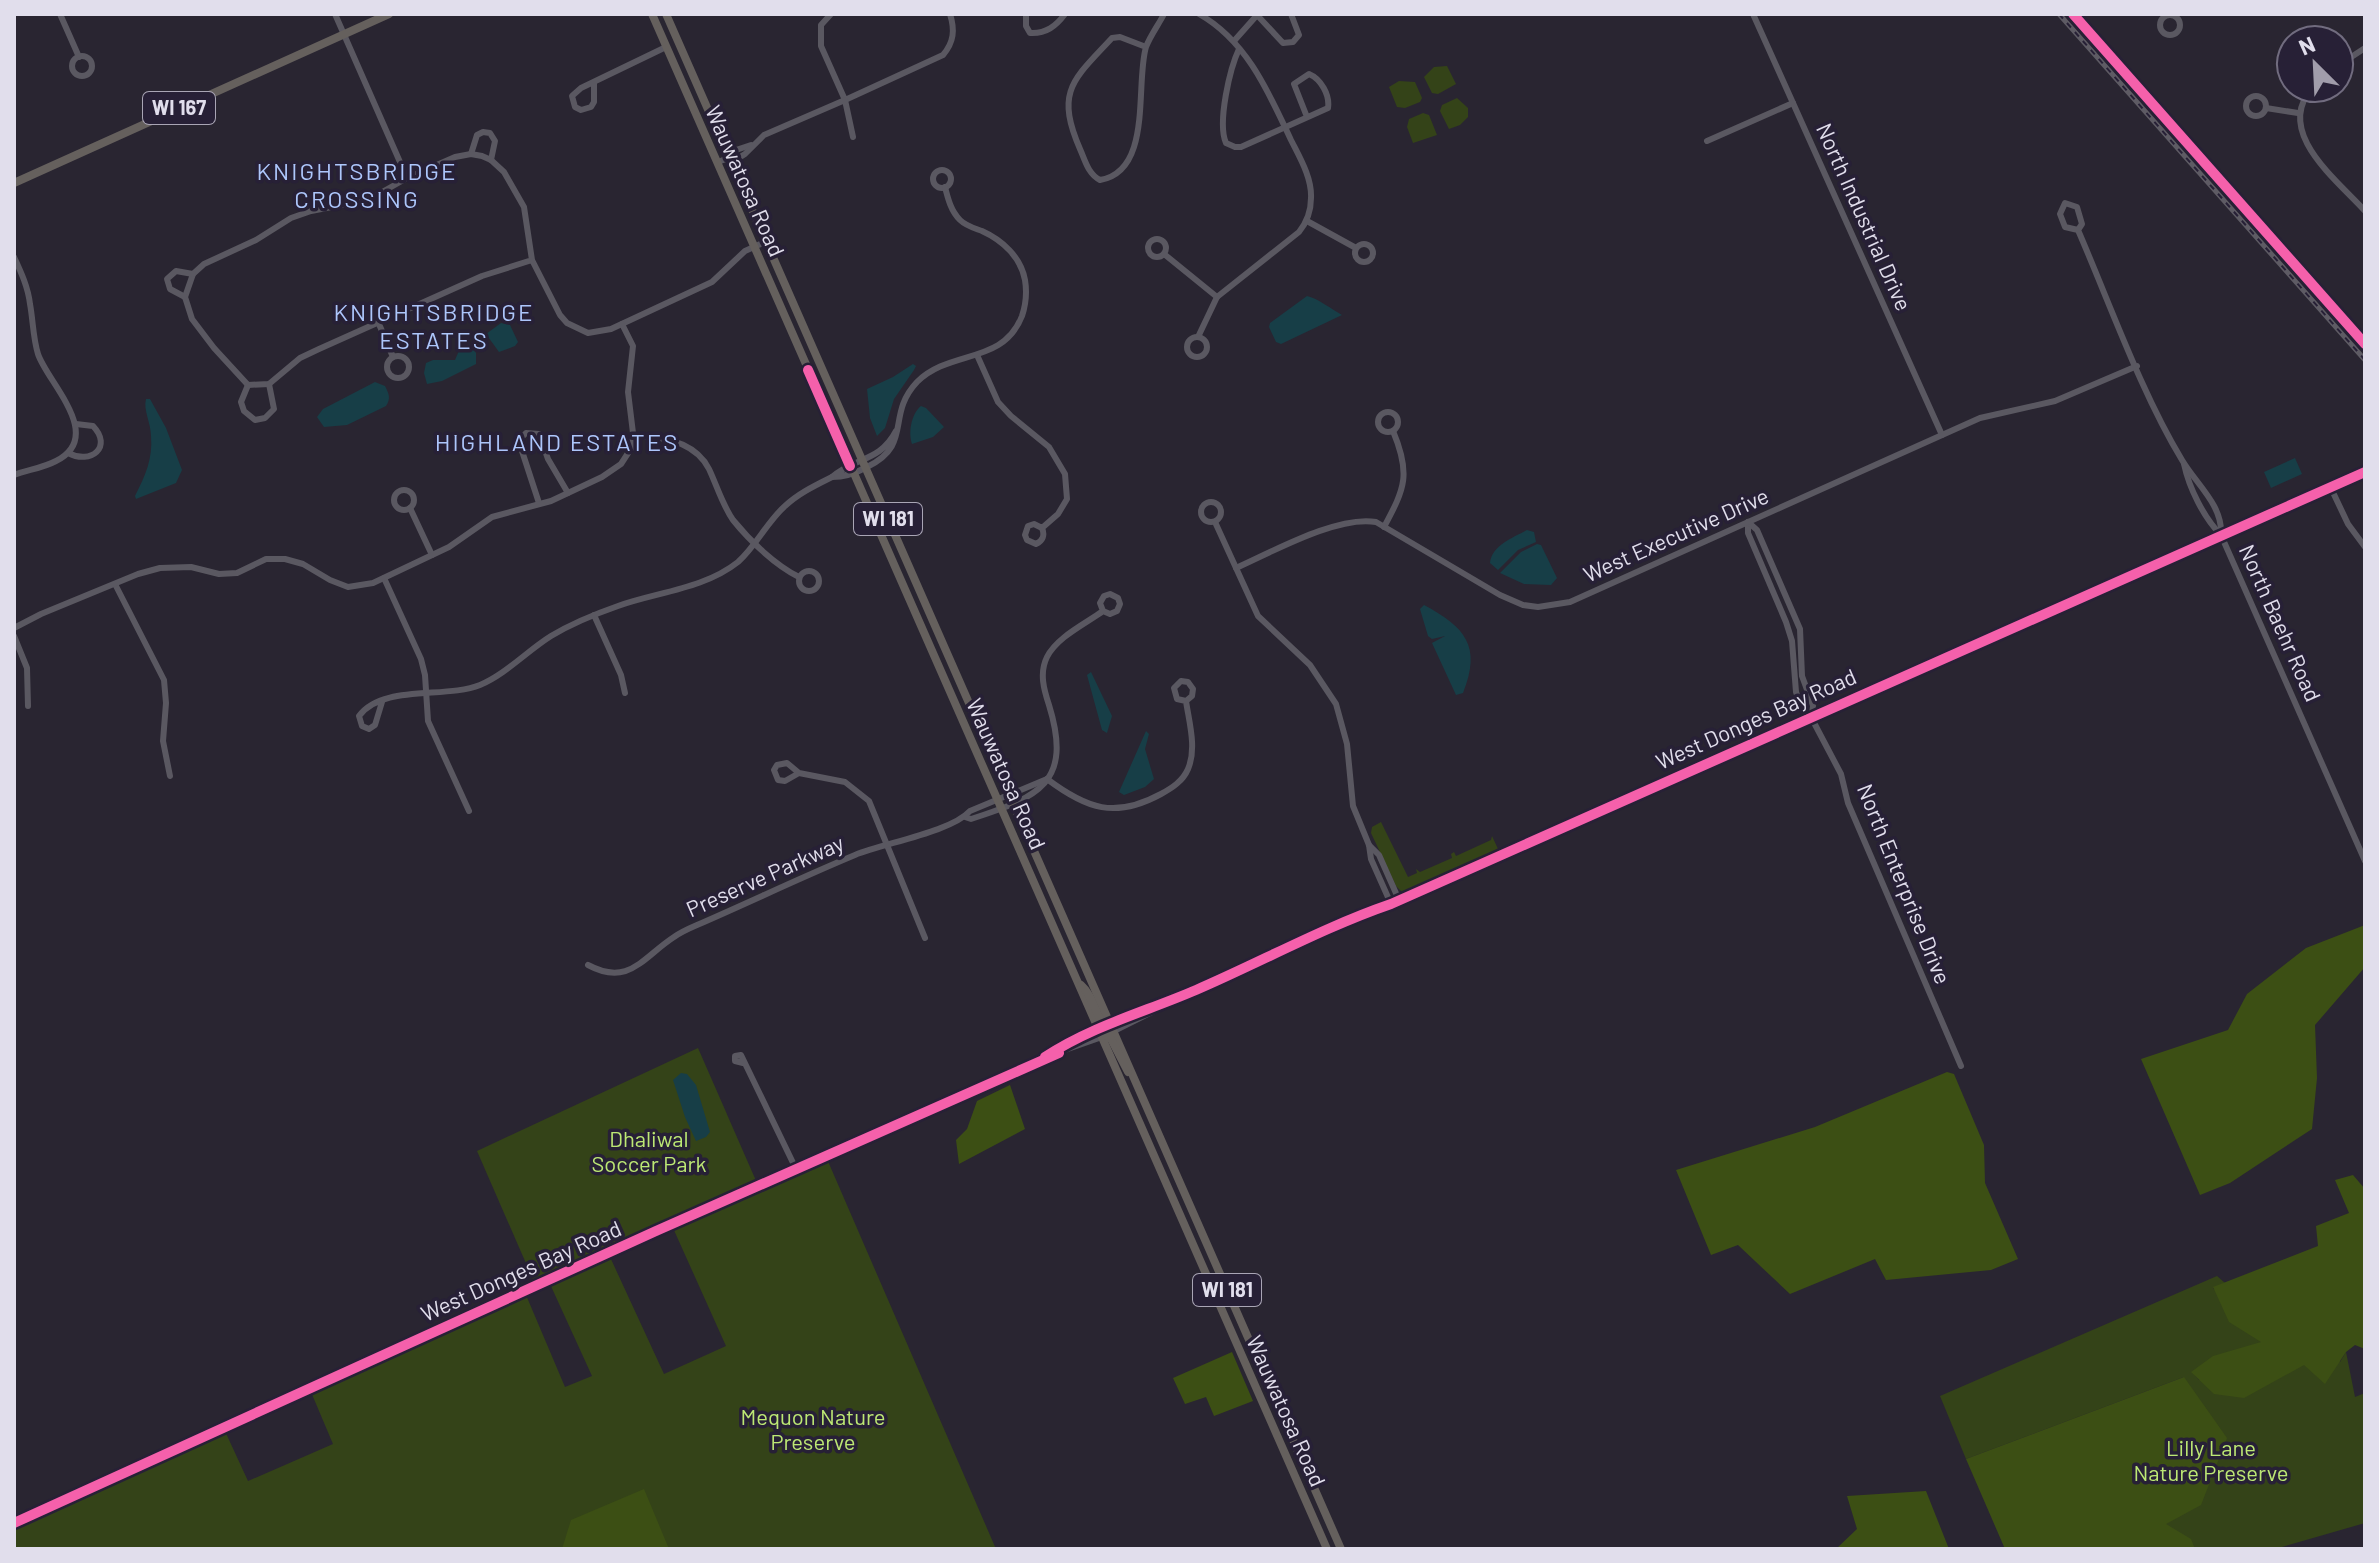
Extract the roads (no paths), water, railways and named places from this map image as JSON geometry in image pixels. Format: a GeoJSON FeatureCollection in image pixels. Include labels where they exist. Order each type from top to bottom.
{"type":"FeatureCollection","features":[{"type":"Feature","properties":{"kind":"main road","name":"WI 167"},"geometry":{"type":"LineString","coordinates":[[343,33],[376,14]]}},
{"type":"Feature","properties":{"kind":"main road","name":"WI 167"},"geometry":{"type":"LineString","coordinates":[[14,183],[389,14]]}},
{"type":"Feature","properties":{"kind":"main road","name":"Wauwatosa Road"},"geometry":{"type":"LineString","coordinates":[[652,14],[1078,984],[1137,1083],[1341,1549]]}},
{"type":"Feature","properties":{"kind":"main road","name":"Wauwatosa Road"},"geometry":{"type":"LineString","coordinates":[[666,14],[1012,799],[1106,1030],[1327,1549]]}},
{"type":"Feature","properties":{"kind":"street"},"geometry":{"type":"LineString","coordinates":[[60,14],[79,57]]}},
{"type":"Feature","properties":{"kind":"street"},"geometry":{"type":"LineString","coordinates":[[335,14],[407,178]]}},
{"type":"Feature","properties":{"kind":"street"},"geometry":{"type":"LineString","coordinates":[[831,14],[821,25],[821,46],[845,100],[853,137]]}},
{"type":"Feature","properties":{"kind":"street"},"geometry":{"type":"LineString","coordinates":[[718,162],[731,157],[737,159],[764,135],[943,55],[951,46],[953,37],[950,14]]}},
{"type":"Feature","properties":{"kind":"street"},"geometry":{"type":"LineString","coordinates":[[1026,14],[1026,26],[1030,33],[1039,34],[1058,23],[1065,14]]}},
{"type":"Feature","properties":{"kind":"street"},"geometry":{"type":"LineString","coordinates":[[1146,47],[1120,37],[1112,38],[1073,83],[1067,103],[1069,123],[1091,173],[1100,180],[1114,174],[1126,162],[1137,143],[1146,47],[1164,14]]}},
{"type":"Feature","properties":{"kind":"street"},"geometry":{"type":"LineString","coordinates":[[1198,337],[1217,297],[1291,241],[1307,221],[1311,198],[1310,184],[1263,80],[1234,41],[1208,16],[1199,14]]}},
{"type":"Feature","properties":{"kind":"street"},"geometry":{"type":"LineString","coordinates":[[1234,41],[1257,14],[1283,43],[1293,42],[1299,35],[1291,14]]}},
{"type":"Feature","properties":{"kind":"street","name":"North Industrial Drive"},"geometry":{"type":"LineString","coordinates":[[1753,14],[1942,435]]}},
{"type":"Feature","properties":{"kind":"street"},"geometry":{"type":"LineString","coordinates":[[594,82],[591,107],[581,110],[575,107],[572,96],[576,92],[594,82],[666,47]]}},
{"type":"Feature","properties":{"kind":"street"},"geometry":{"type":"LineString","coordinates":[[1239,49],[1232,63],[1227,99],[1223,130],[1226,143],[1241,147],[1328,108],[1329,103],[1319,79],[1309,74],[1294,84],[1307,117]]}},
{"type":"Feature","properties":{"kind":"street"},"geometry":{"type":"LineString","coordinates":[[1707,141],[1793,103]]}},
{"type":"Feature","properties":{"kind":"street"},"geometry":{"type":"LineString","coordinates":[[2301,104],[2298,113],[2300,133],[2312,152],[2365,211]]}},
{"type":"Feature","properties":{"kind":"street"},"geometry":{"type":"LineString","coordinates":[[2266,108],[2298,113]]}},
{"type":"Feature","properties":{"kind":"street"},"geometry":{"type":"LineString","coordinates":[[471,154],[477,135],[490,133],[495,141],[491,160]]}},
{"type":"Feature","properties":{"kind":"street"},"geometry":{"type":"LineString","coordinates":[[248,385],[192,319],[185,297],[193,274],[204,264],[256,240],[291,218],[311,211],[360,203],[444,161],[471,154],[491,160],[504,172],[524,207],[532,260],[560,315],[567,323],[588,333],[622,324],[712,282],[745,251],[767,241]]}},
{"type":"Feature","properties":{"kind":"street"},"geometry":{"type":"LineString","coordinates":[[382,702],[374,727],[369,729],[362,726],[360,713],[370,706],[403,694],[442,693],[480,685],[551,636],[594,615],[697,584],[738,562],[784,507],[806,490],[890,452],[904,401],[919,381],[947,363],[1000,345],[1017,327],[1027,295],[1024,276],[1011,251],[959,219],[951,208],[945,187]]}},
{"type":"Feature","properties":{"kind":"street","name":"North Baehr Road"},"geometry":{"type":"LineString","coordinates":[[2065,203],[2077,207],[2082,224],[2078,230],[2065,227],[2060,214],[2065,203]]}},
{"type":"Feature","properties":{"kind":"street"},"geometry":{"type":"LineString","coordinates":[[1307,221],[1356,248]]}},
{"type":"Feature","properties":{"kind":"street","name":"North Baehr Road"},"geometry":{"type":"LineString","coordinates":[[2078,230],[2137,366],[2184,463],[2222,522],[2221,535],[2365,861]]}},
{"type":"Feature","properties":{"kind":"street"},"geometry":{"type":"LineString","coordinates":[[1164,254],[1217,297]]}},
{"type":"Feature","properties":{"kind":"street"},"geometry":{"type":"LineString","coordinates":[[14,257],[28,292],[38,353],[76,424],[68,453],[56,461],[14,475]]}},
{"type":"Feature","properties":{"kind":"street"},"geometry":{"type":"LineString","coordinates":[[248,385],[269,384],[300,358],[482,276],[532,260]]}},
{"type":"Feature","properties":{"kind":"street"},"geometry":{"type":"LineString","coordinates":[[185,297],[170,289],[167,279],[176,271],[193,274]]}},
{"type":"Feature","properties":{"kind":"street"},"geometry":{"type":"LineString","coordinates":[[379,324],[393,357]]}},
{"type":"Feature","properties":{"kind":"street"},"geometry":{"type":"LineString","coordinates":[[14,628],[41,614],[160,568],[191,567],[219,574],[237,573],[266,559],[285,559],[303,564],[348,587],[384,578],[449,547],[492,517],[568,493],[602,477],[621,464],[632,447],[628,392],[633,346],[622,324]]}},
{"type":"Feature","properties":{"kind":"street"},"geometry":{"type":"LineString","coordinates":[[977,355],[998,402],[1049,447],[1065,474],[1067,499],[1058,514],[1042,528]]}},
{"type":"Feature","properties":{"kind":"street","name":"West Executive Drive"},"geometry":{"type":"LineString","coordinates":[[1236,568],[1344,522],[1363,520],[1384,527],[1500,595],[1523,605],[1538,607],[1570,602],[1980,418],[2055,401],[2137,366]]}},
{"type":"Feature","properties":{"kind":"street"},"geometry":{"type":"LineString","coordinates":[[248,385],[241,402],[244,411],[255,420],[265,418],[274,409],[269,384]]}},
{"type":"Feature","properties":{"kind":"street"},"geometry":{"type":"LineString","coordinates":[[68,453],[83,459],[91,457],[101,443],[100,435],[93,426],[76,424]]}},
{"type":"Feature","properties":{"kind":"street"},"geometry":{"type":"LineString","coordinates":[[1384,527],[1402,493],[1403,483],[1400,448],[1393,431]]}},
{"type":"Feature","properties":{"kind":"street"},"geometry":{"type":"LineString","coordinates":[[539,503],[520,445],[526,433],[539,434],[548,459],[568,493]]}},
{"type":"Feature","properties":{"kind":"street"},"geometry":{"type":"LineString","coordinates":[[633,436],[676,441],[702,458],[733,519],[786,570],[799,577]]}},
{"type":"Feature","properties":{"kind":"street"},"geometry":{"type":"LineString","coordinates":[[2184,463],[2193,490],[2221,535]]}},
{"type":"Feature","properties":{"kind":"street","name":"West Donges Bay Road"},"geometry":{"type":"LineString","coordinates":[[14,1523],[1045,1057],[1147,1016],[1163,1004],[1364,913],[1391,904],[2365,472]]}},
{"type":"Feature","properties":{"kind":"street"},"geometry":{"type":"LineString","coordinates":[[2193,490],[2201,486]]}},
{"type":"Feature","properties":{"kind":"street"},"geometry":{"type":"LineString","coordinates":[[2330,486],[2348,524],[2365,547]]}},
{"type":"Feature","properties":{"kind":"street"},"geometry":{"type":"LineString","coordinates":[[410,508],[432,555]]}},
{"type":"Feature","properties":{"kind":"street"},"geometry":{"type":"LineString","coordinates":[[1215,522],[1258,616],[1310,665],[1332,696],[1343,724],[1353,806],[1391,904]]}},
{"type":"Feature","properties":{"kind":"street","name":"North Enterprise Drive"},"geometry":{"type":"LineString","coordinates":[[1748,522],[1748,533],[1792,641],[1796,692],[1802,709],[1811,717],[1841,774],[1848,803],[1961,1066]]}},
{"type":"Feature","properties":{"kind":"street","name":"North Enterprise Drive"},"geometry":{"type":"LineString","coordinates":[[1748,522],[1757,530],[1800,629],[1802,676],[1813,706],[1811,717]]}},
{"type":"Feature","properties":{"kind":"street"},"geometry":{"type":"LineString","coordinates":[[384,578],[421,659],[428,721],[469,811]]}},
{"type":"Feature","properties":{"kind":"street"},"geometry":{"type":"LineString","coordinates":[[115,584],[164,680],[163,741],[170,776]]}},
{"type":"Feature","properties":{"kind":"street"},"geometry":{"type":"LineString","coordinates":[[1103,611],[1062,640],[1044,664],[1044,689],[1058,744],[1055,762],[1047,779],[1070,797],[1093,807],[1109,809],[1136,806],[1168,790],[1180,782],[1191,757],[1186,701]]}},
{"type":"Feature","properties":{"kind":"street"},"geometry":{"type":"LineString","coordinates":[[594,615],[621,675],[625,693]]}},
{"type":"Feature","properties":{"kind":"street"},"geometry":{"type":"LineString","coordinates":[[14,636],[27,668],[28,706]]}},
{"type":"Feature","properties":{"kind":"street"},"geometry":{"type":"LineString","coordinates":[[799,773],[845,782],[857,789],[875,812],[925,938]]}},
{"type":"Feature","properties":{"kind":"street","name":"Preserve Parkway"},"geometry":{"type":"LineString","coordinates":[[588,965],[602,972],[621,973],[638,967],[675,936],[856,854],[965,817],[970,811],[1037,792],[1047,779]]}},
{"type":"Feature","properties":{"kind":"street"},"geometry":{"type":"LineString","coordinates":[[1369,845],[1379,855],[1399,900]]}},
{"type":"Feature","properties":{"kind":"street"},"geometry":{"type":"LineString","coordinates":[[743,1063],[754,1078],[796,1169]]}},
{"type":"Feature","properties":{"kind":"water"},"geometry":{"type":"Polygon","coordinates":[[[1307,296],[1342,315],[1281,344],[1276,342],[1270,323],[1307,296]]]}},
{"type":"Feature","properties":{"kind":"water"},"geometry":{"type":"Polygon","coordinates":[[[501,323],[510,325],[518,342],[499,352],[486,334],[501,323]]]}},
{"type":"Feature","properties":{"kind":"water"},"geometry":{"type":"Polygon","coordinates":[[[469,343],[476,353],[476,364],[442,381],[427,384],[424,373],[426,363],[455,360],[461,346],[469,343]]]}},
{"type":"Feature","properties":{"kind":"water"},"geometry":{"type":"Polygon","coordinates":[[[913,364],[916,366],[894,399],[885,428],[877,436],[870,418],[867,389],[913,364]]]}},
{"type":"Feature","properties":{"kind":"water"},"geometry":{"type":"Polygon","coordinates":[[[375,382],[385,386],[389,398],[386,406],[347,425],[324,427],[317,417],[323,409],[375,382]]]}},
{"type":"Feature","properties":{"kind":"water"},"geometry":{"type":"Polygon","coordinates":[[[146,399],[150,399],[166,428],[182,470],[176,483],[136,499],[151,452],[146,399]]]}},
{"type":"Feature","properties":{"kind":"water"},"geometry":{"type":"Polygon","coordinates":[[[921,406],[944,427],[933,437],[912,444],[911,424],[921,406]]]}},
{"type":"Feature","properties":{"kind":"water"},"geometry":{"type":"Polygon","coordinates":[[[2295,458],[2302,474],[2271,488],[2264,472],[2295,458]]]}},
{"type":"Feature","properties":{"kind":"water"},"geometry":{"type":"Polygon","coordinates":[[[1527,530],[1534,532],[1536,542],[1518,550],[1498,570],[1490,563],[1499,547],[1527,530]]]}},
{"type":"Feature","properties":{"kind":"water"},"geometry":{"type":"Polygon","coordinates":[[[1541,545],[1557,578],[1551,585],[1524,584],[1500,573],[1521,552],[1541,545]]]}},
{"type":"Feature","properties":{"kind":"water"},"geometry":{"type":"Polygon","coordinates":[[[1424,605],[1450,621],[1466,640],[1471,663],[1463,693],[1456,695],[1432,643],[1445,636],[1432,639],[1428,636],[1420,609],[1424,605]]]}},
{"type":"Feature","properties":{"kind":"water"},"geometry":{"type":"Polygon","coordinates":[[[1091,672],[1112,716],[1107,733],[1102,730],[1087,675],[1091,672]]]}},
{"type":"Feature","properties":{"kind":"water"},"geometry":{"type":"Polygon","coordinates":[[[1146,731],[1149,734],[1145,749],[1154,779],[1145,787],[1124,795],[1119,792],[1146,731]]]}},
{"type":"Feature","properties":{"kind":"water"},"geometry":{"type":"Polygon","coordinates":[[[681,1073],[687,1074],[696,1085],[710,1132],[696,1141],[673,1080],[681,1073]]]}},
{"type":"Feature","properties":{"kind":"railway"},"geometry":{"type":"LineString","coordinates":[[2059,14],[2365,360]]}},
{"type":"Feature","properties":{"kind":"district","name":"KNIGHTSBRIDGE CROSSING"},"geometry":{"type":"Point","coordinates":[357,186]}},
{"type":"Feature","properties":{"kind":"district","name":"KNIGHTSBRIDGE ESTATES"},"geometry":{"type":"Point","coordinates":[434,327]}},
{"type":"Feature","properties":{"kind":"district","name":"HIGHLAND ESTATES"},"geometry":{"type":"Point","coordinates":[557,443]}},
{"type":"Feature","properties":{"kind":"park label","name":"Dhaliwal Soccer Park"},"geometry":{"type":"Point","coordinates":[649,1152]}},
{"type":"Feature","properties":{"kind":"park label","name":"Mequon Nature Preserve"},"geometry":{"type":"Point","coordinates":[813,1430]}},
{"type":"Feature","properties":{"kind":"park label","name":"Lilly Lane Nature Preserve"},"geometry":{"type":"Point","coordinates":[2211,1460]}}]}
